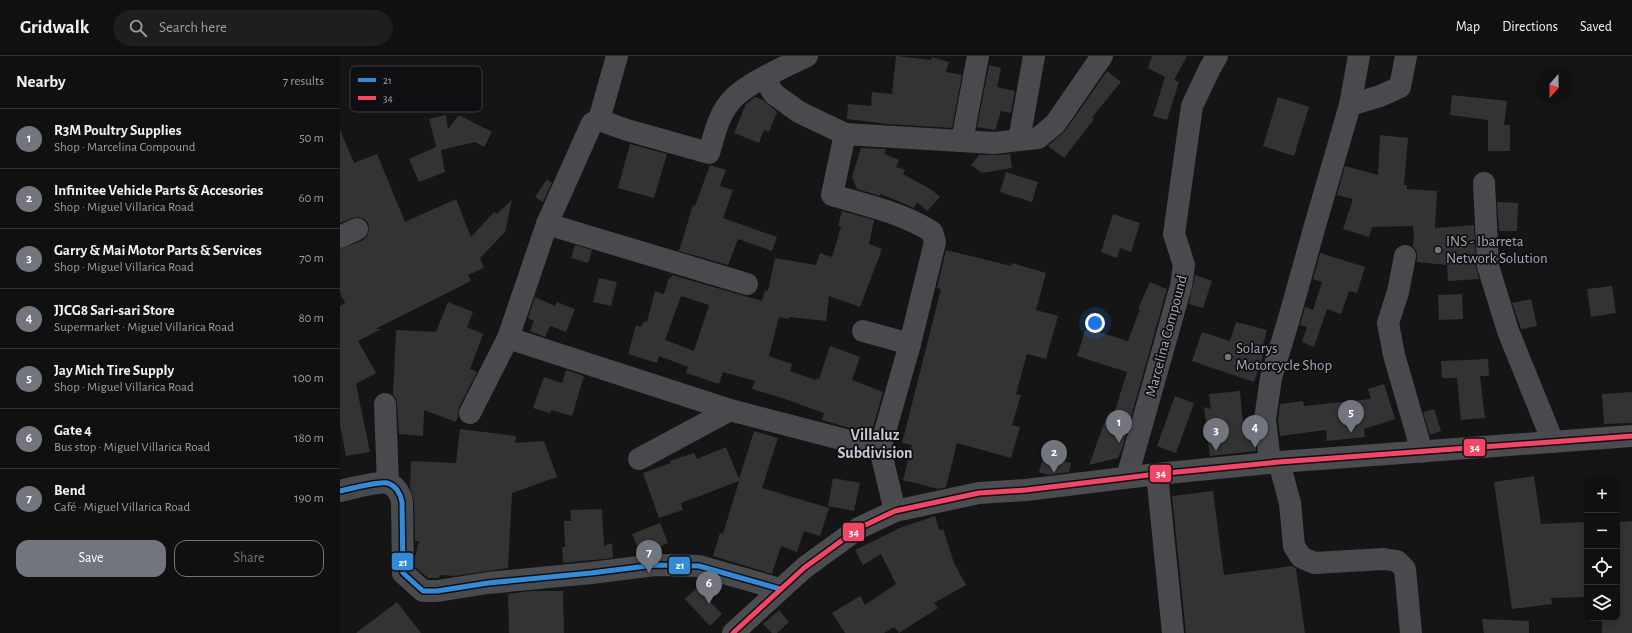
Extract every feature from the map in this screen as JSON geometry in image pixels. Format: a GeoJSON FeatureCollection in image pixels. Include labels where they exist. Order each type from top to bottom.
{"type":"FeatureCollection","features":[{"type":"Feature","properties":{"kind":"main road"},"geometry":{"type":"LineString","coordinates":[[733,633],[804,568],[860,528],[895,511],[980,493],[1026,490],[1127,477],[1275,462],[1632,436]]}},
{"type":"Feature","properties":{"kind":"street"},"geometry":{"type":"LineString","coordinates":[[599,120],[617,56]]}},
{"type":"Feature","properties":{"kind":"street"},"geometry":{"type":"LineString","coordinates":[[470,413],[508,338],[547,224],[592,123],[599,120],[627,130],[709,153],[720,117],[730,101],[748,87],[807,56]]}},
{"type":"Feature","properties":{"kind":"street"},"geometry":{"type":"LineString","coordinates":[[962,141],[978,56]]}},
{"type":"Feature","properties":{"kind":"street"},"geometry":{"type":"LineString","coordinates":[[1019,140],[1034,56]]}},
{"type":"Feature","properties":{"kind":"street"},"geometry":{"type":"LineString","coordinates":[[1086,79],[1091,56]]}},
{"type":"Feature","properties":{"kind":"street"},"geometry":{"type":"LineString","coordinates":[[764,78],[774,94],[799,112],[845,134],[994,143],[1038,138],[1055,124],[1102,56]]}},
{"type":"Feature","properties":{"kind":"street","name":"Marcelina Compound"},"geometry":{"type":"LineString","coordinates":[[1127,477],[1181,286],[1184,265],[1174,234],[1192,106],[1217,56]]}},
{"type":"Feature","properties":{"kind":"street"},"geometry":{"type":"LineString","coordinates":[[1359,56],[1350,105],[1271,378],[1265,419],[1275,462],[1290,503],[1294,546],[1301,558],[1314,563],[1384,559],[1397,561],[1405,569],[1411,633]]}},
{"type":"Feature","properties":{"kind":"street"},"geometry":{"type":"LineString","coordinates":[[1350,105],[1380,96],[1400,87],[1406,56]]}},
{"type":"Feature","properties":{"kind":"street"},"geometry":{"type":"LineString","coordinates":[[845,134],[832,195],[896,215],[922,225],[932,232],[935,242],[910,344],[880,449],[895,511]]}},
{"type":"Feature","properties":{"kind":"street"},"geometry":{"type":"LineString","coordinates":[[1484,183],[1488,266],[1508,331],[1553,442]]}},
{"type":"Feature","properties":{"kind":"street"},"geometry":{"type":"LineString","coordinates":[[547,224],[747,284]]}},
{"type":"Feature","properties":{"kind":"street"},"geometry":{"type":"LineString","coordinates":[[1405,256],[1398,292],[1388,323],[1394,355],[1422,452]]}},
{"type":"Feature","properties":{"kind":"street"},"geometry":{"type":"LineString","coordinates":[[863,331],[910,344]]}},
{"type":"Feature","properties":{"kind":"street"},"geometry":{"type":"LineString","coordinates":[[508,338],[730,410],[880,449]]}},
{"type":"Feature","properties":{"kind":"street"},"geometry":{"type":"LineString","coordinates":[[385,404],[388,483]]}},
{"type":"Feature","properties":{"kind":"street"},"geometry":{"type":"LineString","coordinates":[[639,458],[730,410]]}},
{"type":"Feature","properties":{"kind":"street"},"geometry":{"type":"LineString","coordinates":[[1157,474],[1173,633]]}},
{"type":"Feature","properties":{"kind":"street"},"geometry":{"type":"LineString","coordinates":[[340,491],[355,487],[388,483],[395,487],[401,495],[402,573],[423,591],[437,591],[488,583],[655,565],[700,566],[780,589]]}},
{"type":"Feature","properties":{"kind":"building"},"geometry":{"type":"Polygon","coordinates":[[[896,56],[931,60],[932,57],[949,62],[946,72],[962,75],[952,128],[888,124],[847,119],[848,104],[871,106],[872,92],[892,94],[896,56]]]}},
{"type":"Feature","properties":{"kind":"building"},"geometry":{"type":"Polygon","coordinates":[[[1152,56],[1187,56],[1174,80],[1179,82],[1167,120],[1153,116],[1165,77],[1148,68],[1152,56]]]}},
{"type":"Feature","properties":{"kind":"building"},"geometry":{"type":"Polygon","coordinates":[[[989,65],[1001,68],[997,87],[1015,91],[1011,113],[1001,111],[995,130],[977,127],[989,65]]]}},
{"type":"Feature","properties":{"kind":"building"},"geometry":{"type":"Polygon","coordinates":[[[1107,71],[1121,82],[1092,117],[1094,119],[1064,158],[1048,146],[1065,131],[1107,71]]]}},
{"type":"Feature","properties":{"kind":"building"},"geometry":{"type":"Polygon","coordinates":[[[1452,95],[1507,101],[1504,125],[1510,125],[1510,151],[1488,151],[1488,120],[1450,115],[1452,95]]]}},
{"type":"Feature","properties":{"kind":"building"},"geometry":{"type":"Polygon","coordinates":[[[755,97],[763,100],[777,112],[769,132],[764,130],[759,143],[734,133],[746,104],[755,97]]]}},
{"type":"Feature","properties":{"kind":"building"},"geometry":{"type":"Polygon","coordinates":[[[1278,97],[1309,107],[1294,156],[1263,146],[1278,97]]]}},
{"type":"Feature","properties":{"kind":"building"},"geometry":{"type":"Polygon","coordinates":[[[446,115],[448,129],[459,115],[492,132],[484,147],[475,142],[441,150],[445,172],[419,182],[409,159],[436,146],[429,119],[446,115]]]}},
{"type":"Feature","properties":{"kind":"building"},"geometry":{"type":"Polygon","coordinates":[[[340,130],[354,163],[377,154],[405,222],[456,199],[471,237],[494,212],[497,214],[512,200],[505,232],[480,258],[484,268],[468,275],[471,281],[375,329],[381,329],[358,341],[376,373],[356,384],[370,452],[346,456],[340,425],[340,306],[345,303],[340,293],[340,249],[363,240],[367,236],[369,230],[368,223],[364,219],[358,217],[340,223],[340,130]]]}},
{"type":"Feature","properties":{"kind":"building"},"geometry":{"type":"Polygon","coordinates":[[[1380,135],[1408,138],[1404,185],[1407,185],[1407,189],[1437,191],[1435,228],[1474,225],[1476,267],[1479,279],[1448,281],[1447,265],[1417,262],[1417,252],[1413,246],[1413,226],[1372,227],[1369,237],[1343,229],[1353,199],[1337,195],[1345,166],[1378,175],[1380,135]]]}},
{"type":"Feature","properties":{"kind":"building"},"geometry":{"type":"Polygon","coordinates":[[[630,144],[667,154],[654,198],[618,188],[630,144]]]}},
{"type":"Feature","properties":{"kind":"building"},"geometry":{"type":"Polygon","coordinates":[[[861,148],[886,149],[885,154],[899,160],[896,167],[905,170],[903,174],[932,190],[940,197],[927,211],[917,202],[914,208],[881,194],[880,196],[857,189],[852,177],[861,148]]]}},
{"type":"Feature","properties":{"kind":"building"},"geometry":{"type":"Polygon","coordinates":[[[1010,154],[1012,168],[982,173],[971,165],[979,155],[1010,154]]]}},
{"type":"Feature","properties":{"kind":"building"},"geometry":{"type":"Polygon","coordinates":[[[710,165],[726,170],[720,186],[733,190],[723,218],[777,237],[772,251],[738,239],[728,265],[679,251],[693,205],[695,206],[710,165]]]}},
{"type":"Feature","properties":{"kind":"building"},"geometry":{"type":"Polygon","coordinates":[[[1006,172],[1038,182],[1032,202],[1000,192],[1006,172]]]}},
{"type":"Feature","properties":{"kind":"building"},"geometry":{"type":"Polygon","coordinates":[[[547,179],[552,183],[543,202],[535,197],[547,179]]]}},
{"type":"Feature","properties":{"kind":"building"},"geometry":{"type":"Polygon","coordinates":[[[1497,202],[1518,203],[1517,231],[1499,231],[1497,202]]]}},
{"type":"Feature","properties":{"kind":"building"},"geometry":{"type":"Polygon","coordinates":[[[842,211],[874,220],[869,244],[882,249],[860,307],[829,296],[826,321],[779,317],[769,356],[792,364],[790,371],[816,380],[817,378],[819,379],[830,346],[860,357],[852,380],[883,392],[871,434],[822,420],[824,413],[752,389],[755,381],[723,372],[719,384],[686,373],[688,367],[659,356],[657,363],[628,354],[636,325],[641,327],[644,321],[647,322],[655,291],[664,294],[669,278],[671,278],[672,275],[762,301],[765,290],[768,291],[775,258],[816,265],[820,253],[832,257],[841,227],[838,226],[842,211]],[[681,296],[665,340],[694,351],[709,305],[681,296]]]}},
{"type":"Feature","properties":{"kind":"building"},"geometry":{"type":"Polygon","coordinates":[[[1113,214],[1140,223],[1131,252],[1120,248],[1117,258],[1101,252],[1113,214]]]}},
{"type":"Feature","properties":{"kind":"building"},"geometry":{"type":"Polygon","coordinates":[[[575,245],[592,250],[588,263],[571,258],[575,245]]]}},
{"type":"Feature","properties":{"kind":"building"},"geometry":{"type":"Polygon","coordinates":[[[946,250],[1011,266],[1012,263],[1046,273],[1036,310],[1058,316],[1046,359],[1027,354],[1016,394],[1021,395],[1012,425],[1020,427],[1011,458],[957,443],[946,487],[938,489],[903,480],[912,445],[902,443],[941,289],[937,288],[946,250]]]}},
{"type":"Feature","properties":{"kind":"building"},"geometry":{"type":"Polygon","coordinates":[[[1320,253],[1365,267],[1357,293],[1349,291],[1341,314],[1327,309],[1314,347],[1302,342],[1307,327],[1300,325],[1305,307],[1313,310],[1322,282],[1313,279],[1320,253]]]}},
{"type":"Feature","properties":{"kind":"building"},"geometry":{"type":"Polygon","coordinates":[[[1195,275],[1212,281],[1203,308],[1189,304],[1195,275]]]}},
{"type":"Feature","properties":{"kind":"building"},"geometry":{"type":"Polygon","coordinates":[[[599,278],[617,282],[611,306],[593,302],[599,278]]]}},
{"type":"Feature","properties":{"kind":"building"},"geometry":{"type":"Polygon","coordinates":[[[1150,282],[1167,289],[1122,449],[1118,458],[1089,465],[1106,418],[1112,420],[1127,372],[1077,356],[1086,328],[1128,341],[1140,309],[1138,309],[1150,282]]]}},
{"type":"Feature","properties":{"kind":"building"},"geometry":{"type":"Polygon","coordinates":[[[1612,286],[1616,313],[1591,317],[1587,289],[1612,286]]]}},
{"type":"Feature","properties":{"kind":"building"},"geometry":{"type":"Polygon","coordinates":[[[1462,294],[1463,319],[1439,320],[1438,295],[1462,294]]]}},
{"type":"Feature","properties":{"kind":"building"},"geometry":{"type":"Polygon","coordinates":[[[535,297],[555,306],[557,302],[575,309],[566,332],[550,326],[545,337],[530,331],[534,321],[528,318],[535,297]]]}},
{"type":"Feature","properties":{"kind":"building"},"geometry":{"type":"Polygon","coordinates":[[[1531,299],[1537,326],[1521,329],[1512,303],[1531,299]]]}},
{"type":"Feature","properties":{"kind":"building"},"geometry":{"type":"Polygon","coordinates":[[[448,302],[473,312],[467,327],[483,334],[470,369],[477,372],[459,407],[456,422],[424,410],[423,436],[399,434],[397,404],[396,398],[393,395],[396,330],[436,332],[448,302]]]}},
{"type":"Feature","properties":{"kind":"building","name":"Solarys Motorcycle Shop"},"geometry":{"type":"Polygon","coordinates":[[[1236,322],[1267,330],[1261,352],[1264,353],[1254,382],[1192,361],[1202,332],[1230,341],[1236,322]]]}},
{"type":"Feature","properties":{"kind":"building"},"geometry":{"type":"Polygon","coordinates":[[[1488,359],[1489,376],[1480,376],[1485,418],[1461,420],[1457,378],[1442,378],[1441,361],[1488,359]]]}},
{"type":"Feature","properties":{"kind":"building"},"geometry":{"type":"Polygon","coordinates":[[[566,370],[584,376],[572,416],[551,410],[550,413],[533,408],[544,377],[562,383],[566,370]]]}},
{"type":"Feature","properties":{"kind":"building"},"geometry":{"type":"Polygon","coordinates":[[[1384,384],[1395,419],[1364,429],[1365,437],[1327,441],[1326,430],[1280,436],[1278,419],[1280,404],[1303,401],[1304,406],[1371,399],[1368,389],[1384,384]]]}},
{"type":"Feature","properties":{"kind":"building"},"geometry":{"type":"Polygon","coordinates":[[[1240,391],[1243,424],[1253,422],[1256,451],[1210,456],[1204,407],[1211,409],[1209,394],[1240,391]]]}},
{"type":"Feature","properties":{"kind":"building"},"geometry":{"type":"Polygon","coordinates":[[[1632,392],[1632,423],[1604,424],[1602,394],[1632,392]]]}},
{"type":"Feature","properties":{"kind":"building"},"geometry":{"type":"Polygon","coordinates":[[[1175,396],[1194,403],[1176,453],[1157,446],[1175,396]]]}},
{"type":"Feature","properties":{"kind":"building"},"geometry":{"type":"Polygon","coordinates":[[[1434,409],[1441,431],[1430,435],[1423,412],[1434,409]]]}},
{"type":"Feature","properties":{"kind":"building"},"geometry":{"type":"Polygon","coordinates":[[[460,429],[516,436],[515,443],[544,441],[557,477],[512,493],[508,568],[454,576],[440,575],[439,578],[428,578],[415,567],[415,557],[419,541],[415,541],[414,502],[410,487],[411,461],[456,463],[460,429]]]}},
{"type":"Feature","properties":{"kind":"building"},"geometry":{"type":"Polygon","coordinates":[[[754,431],[778,438],[762,488],[829,508],[820,536],[804,531],[797,552],[781,546],[772,574],[713,556],[720,533],[723,534],[739,481],[681,503],[683,510],[659,518],[643,473],[671,463],[670,461],[694,453],[697,459],[726,447],[739,479],[754,431]]]}},
{"type":"Feature","properties":{"kind":"building"},"geometry":{"type":"Polygon","coordinates":[[[1044,455],[1071,463],[1069,472],[1048,475],[1039,472],[1044,455]]]}},
{"type":"Feature","properties":{"kind":"building"},"geometry":{"type":"Polygon","coordinates":[[[1534,476],[1541,524],[1584,522],[1584,597],[1551,598],[1552,604],[1512,609],[1494,482],[1534,476]]]}},
{"type":"Feature","properties":{"kind":"building"},"geometry":{"type":"Polygon","coordinates":[[[833,478],[860,483],[854,511],[828,506],[833,478]]]}},
{"type":"Feature","properties":{"kind":"building"},"geometry":{"type":"Polygon","coordinates":[[[1213,491],[1224,575],[1293,566],[1296,569],[1305,633],[1186,633],[1172,496],[1213,491]]]}},
{"type":"Feature","properties":{"kind":"building"},"geometry":{"type":"Polygon","coordinates":[[[602,509],[604,546],[612,543],[613,558],[563,563],[562,547],[565,547],[564,521],[571,521],[570,510],[602,509]]]}},
{"type":"Feature","properties":{"kind":"building"},"geometry":{"type":"Polygon","coordinates":[[[935,516],[939,530],[943,529],[954,563],[966,585],[934,603],[938,608],[899,633],[894,627],[884,633],[845,633],[832,613],[860,596],[865,605],[896,584],[881,554],[863,565],[855,550],[902,527],[935,516]]]}},
{"type":"Feature","properties":{"kind":"building"},"geometry":{"type":"Polygon","coordinates":[[[1632,521],[1632,633],[1602,633],[1602,621],[1620,621],[1620,522],[1632,521]]]}},
{"type":"Feature","properties":{"kind":"building"},"geometry":{"type":"Polygon","coordinates":[[[660,523],[668,543],[641,554],[632,534],[660,523]]]}},
{"type":"Feature","properties":{"kind":"building"},"geometry":{"type":"Polygon","coordinates":[[[697,588],[722,614],[710,626],[685,599],[697,588]]]}},
{"type":"Feature","properties":{"kind":"building"},"geometry":{"type":"Polygon","coordinates":[[[531,591],[563,591],[564,633],[509,633],[508,594],[531,591]]]}},
{"type":"Feature","properties":{"kind":"building"},"geometry":{"type":"Polygon","coordinates":[[[397,602],[421,633],[356,633],[397,602]]]}},
{"type":"Feature","properties":{"kind":"building"},"geometry":{"type":"Polygon","coordinates":[[[779,610],[789,622],[777,633],[772,633],[763,624],[779,610]]]}},
{"type":"Feature","properties":{"kind":"building"},"geometry":{"type":"Polygon","coordinates":[[[1482,619],[1529,621],[1529,633],[1484,633],[1482,619]]]}},
{"type":"Feature","properties":{"kind":"transit line","name":"34"},"geometry":{"type":"LineString","coordinates":[[733,633],[804,568],[859,528],[895,511],[979,493],[1026,490],[1157,474],[1279,462],[1632,436]]}},
{"type":"Feature","properties":{"kind":"transit line","name":"21"},"geometry":{"type":"LineString","coordinates":[[340,491],[371,484],[383,483],[390,484],[395,488],[399,493],[402,502],[403,573],[423,591],[437,591],[488,583],[655,565],[699,566],[780,589]]}},
{"type":"Feature","properties":{"kind":"place","name":"INS - Ibarreta Network Solution"},"geometry":{"type":"Point","coordinates":[1438,250]}},
{"type":"Feature","properties":{"kind":"place","name":"Solarys Motorcycle Shop"},"geometry":{"type":"Point","coordinates":[1228,357]}},
{"type":"Feature","properties":{"kind":"place","name":"Jay Mich Tire Supply"},"geometry":{"type":"Point","coordinates":[1351,433]}},
{"type":"Feature","properties":{"kind":"place","name":"R3M Poultry Supplies"},"geometry":{"type":"Point","coordinates":[1119,443]}},
{"type":"Feature","properties":{"kind":"place","name":"JJCG8 Sari-sari Store"},"geometry":{"type":"Point","coordinates":[1255,448]}},
{"type":"Feature","properties":{"kind":"place","name":"Garry & Mai Motor Parts & Services"},"geometry":{"type":"Point","coordinates":[1216,451]}},
{"type":"Feature","properties":{"kind":"place","name":"Infinitee Vehicle Parts & Accesories"},"geometry":{"type":"Point","coordinates":[1054,473]}},
{"type":"Feature","properties":{"kind":"place","name":"Bend"},"geometry":{"type":"Point","coordinates":[649,573]}},
{"type":"Feature","properties":{"kind":"place","name":"Gate 4"},"geometry":{"type":"Point","coordinates":[709,604]}},
{"type":"Feature","properties":{"kind":"district","name":"Villaluz Subdivision"},"geometry":{"type":"Point","coordinates":[875,443]}}]}
